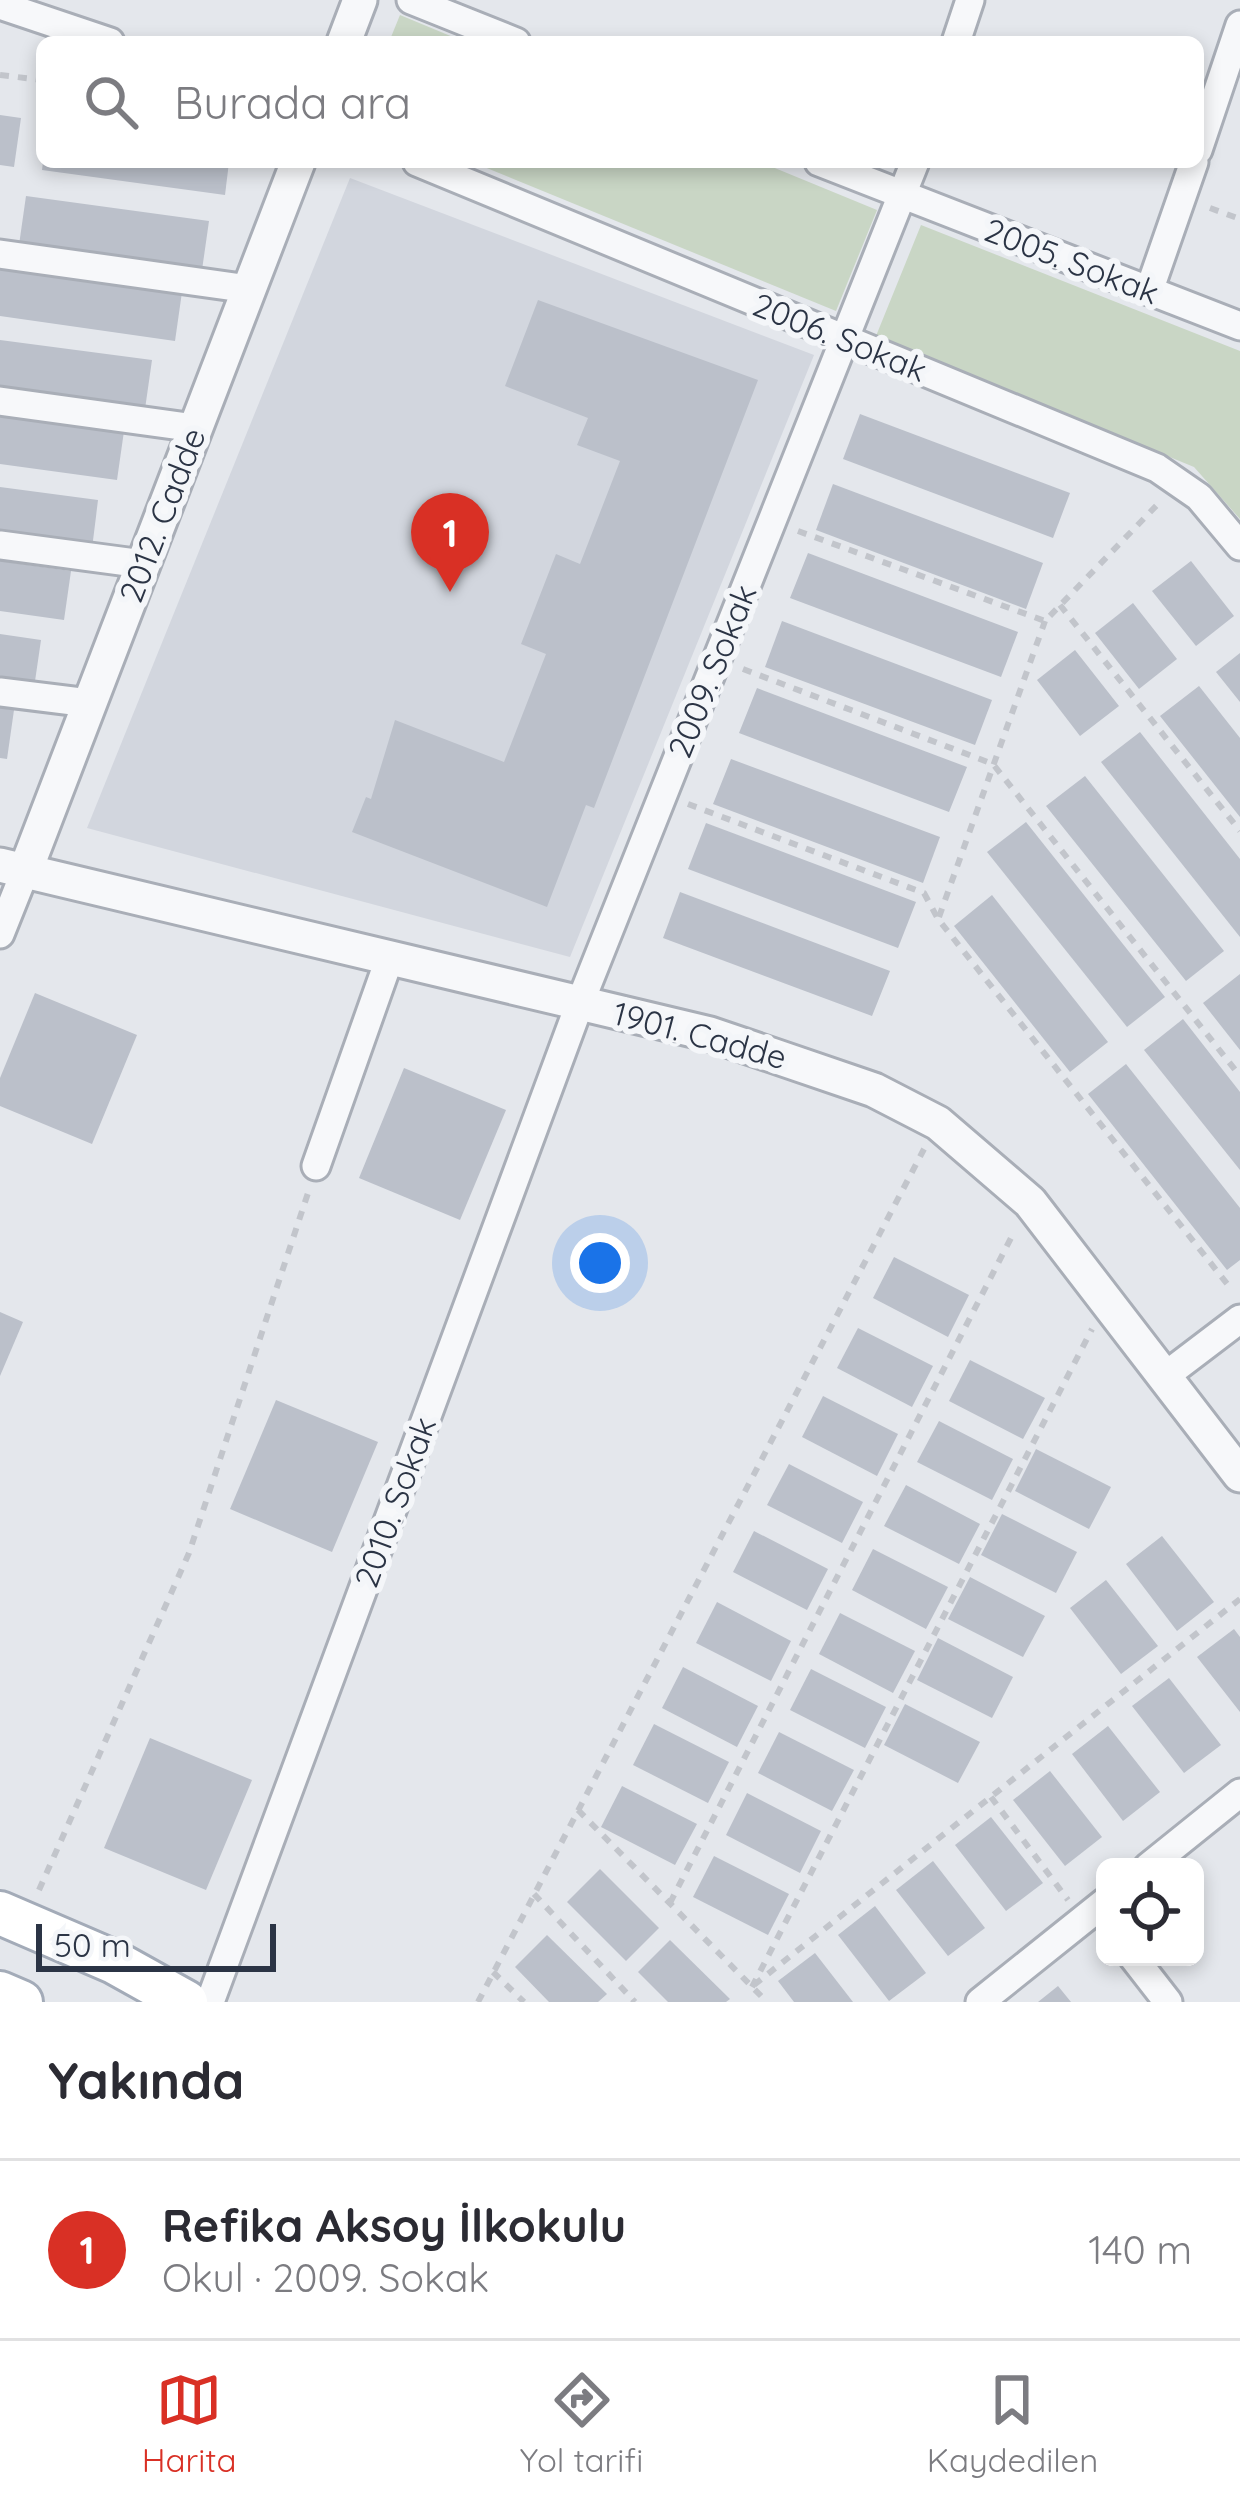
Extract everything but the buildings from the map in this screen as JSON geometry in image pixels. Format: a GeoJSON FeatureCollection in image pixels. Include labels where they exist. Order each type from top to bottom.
{"type":"FeatureCollection","features":[{"type":"Feature","properties":{"kind":"main road"},"geometry":{"type":"LineString","coordinates":[[13,1917],[186,2002]]}},
{"type":"Feature","properties":{"kind":"main road"},"geometry":{"type":"LineString","coordinates":[[0,1993],[21,2002]]}},
{"type":"Feature","properties":{"kind":"street"},"geometry":{"type":"LineString","coordinates":[[346,36],[361,0]]}},
{"type":"Feature","properties":{"kind":"street"},"geometry":{"type":"LineString","coordinates":[[411,0],[501,36]]}},
{"type":"Feature","properties":{"kind":"street"},"geometry":{"type":"LineString","coordinates":[[958,36],[970,0]]}},
{"type":"Feature","properties":{"kind":"street"},"geometry":{"type":"LineString","coordinates":[[0,5],[92,36]]}},
{"type":"Feature","properties":{"kind":"street"},"geometry":{"type":"LineString","coordinates":[[1204,132],[1240,25]]}},
{"type":"Feature","properties":{"kind":"street","name":"2012. Cadde"},"geometry":{"type":"LineString","coordinates":[[13,867],[89,703],[296,168]]}},
{"type":"Feature","properties":{"kind":"street","name":"2006. Sokak"},"geometry":{"type":"LineString","coordinates":[[432,168],[1181,481],[1240,546]]}},
{"type":"Feature","properties":{"kind":"street","name":"2005. Sokak"},"geometry":{"type":"LineString","coordinates":[[834,168],[1240,326]]}},
{"type":"Feature","properties":{"kind":"street","name":"2009. Sokak"},"geometry":{"type":"LineString","coordinates":[[580,1003],[913,168]]}},
{"type":"Feature","properties":{"kind":"street"},"geometry":{"type":"LineString","coordinates":[[1149,291],[1192,168]]}},
{"type":"Feature","properties":{"kind":"street"},"geometry":{"type":"LineString","coordinates":[[0,254],[249,289]]}},
{"type":"Feature","properties":{"kind":"street"},"geometry":{"type":"LineString","coordinates":[[0,401],[195,428]]}},
{"type":"Feature","properties":{"kind":"street"},"geometry":{"type":"LineString","coordinates":[[0,545],[143,564]]}},
{"type":"Feature","properties":{"kind":"street"},"geometry":{"type":"LineString","coordinates":[[0,692],[89,703]]}},
{"type":"Feature","properties":{"kind":"street"},"geometry":{"type":"LineString","coordinates":[[0,934],[13,867]]}},
{"type":"Feature","properties":{"kind":"street","name":"1901. Cadde"},"geometry":{"type":"LineString","coordinates":[[13,867],[710,1034],[820,1068],[938,1123],[1030,1202],[1240,1475]]}},
{"type":"Feature","properties":{"kind":"street"},"geometry":{"type":"LineString","coordinates":[[316,1166],[390,957]]}},
{"type":"Feature","properties":{"kind":"street","name":"2010. Sokak"},"geometry":{"type":"LineString","coordinates":[[210,2002],[580,1003]]}},
{"type":"Feature","properties":{"kind":"street"},"geometry":{"type":"LineString","coordinates":[[1165,1376],[1240,1319]]}},
{"type":"Feature","properties":{"kind":"street"},"geometry":{"type":"LineString","coordinates":[[1159,1858],[1240,1793]]}},
{"type":"Feature","properties":{"kind":"street"},"geometry":{"type":"LineString","coordinates":[[980,2002],[1096,1914]]}},
{"type":"Feature","properties":{"kind":"street"},"geometry":{"type":"LineString","coordinates":[[1140,1966],[1168,2002]]}},
{"type":"Feature","properties":{"kind":"path"},"geometry":{"type":"LineString","coordinates":[[0,75],[36,79]]}},
{"type":"Feature","properties":{"kind":"path"},"geometry":{"type":"LineString","coordinates":[[938,919],[1045,621],[1181,481]]}},
{"type":"Feature","properties":{"kind":"path"},"geometry":{"type":"LineString","coordinates":[[772,522],[1045,621]]}},
{"type":"Feature","properties":{"kind":"path"},"geometry":{"type":"LineString","coordinates":[[1060,605],[1240,831]]}},
{"type":"Feature","properties":{"kind":"path"},"geometry":{"type":"LineString","coordinates":[[717,659],[994,764],[1240,1076]]}},
{"type":"Feature","properties":{"kind":"path"},"geometry":{"type":"LineString","coordinates":[[663,794],[924,893],[938,919],[1240,1300]]}},
{"type":"Feature","properties":{"kind":"path"},"geometry":{"type":"LineString","coordinates":[[478,2002],[938,1123]]}},
{"type":"Feature","properties":{"kind":"path"},"geometry":{"type":"LineString","coordinates":[[13,1917],[189,1553],[316,1166]]}},
{"type":"Feature","properties":{"kind":"path"},"geometry":{"type":"LineString","coordinates":[[670,1903],[1030,1202]]}},
{"type":"Feature","properties":{"kind":"path"},"geometry":{"type":"LineString","coordinates":[[752,1987],[1108,1299]]}},
{"type":"Feature","properties":{"kind":"path"},"geometry":{"type":"LineString","coordinates":[[752,1987],[1240,1599]]}},
{"type":"Feature","properties":{"kind":"path"},"geometry":{"type":"LineString","coordinates":[[991,1797],[1096,1912]]}},
{"type":"Feature","properties":{"kind":"path"},"geometry":{"type":"LineString","coordinates":[[578,1810],[766,2002]]}},
{"type":"Feature","properties":{"kind":"path"},"geometry":{"type":"LineString","coordinates":[[534,1894],[635,2002]]}},
{"type":"Feature","properties":{"kind":"path"},"geometry":{"type":"LineString","coordinates":[[494,1972],[524,2002]]}},
{"type":"Feature","properties":{"kind":"shaded area"},"geometry":{"type":"Polygon","coordinates":[[[350,178],[814,355],[570,957],[87,828],[350,178]]]}},
{"type":"Feature","properties":{"kind":"green space"},"geometry":{"type":"Polygon","coordinates":[[[400,15],[451,36],[391,36],[400,15]]]}},
{"type":"Feature","properties":{"kind":"green space"},"geometry":{"type":"Polygon","coordinates":[[[487,168],[775,168],[877,210],[836,311],[487,168]]]}},
{"type":"Feature","properties":{"kind":"green space"},"geometry":{"type":"Polygon","coordinates":[[[921,225],[1240,351],[1240,519],[1194,467],[876,336],[921,225]]]}},
{"type":"Feature","properties":{"kind":"place","name":"Refika Aksoy İlkokulu"},"geometry":{"type":"Point","coordinates":[450,592]}}]}
